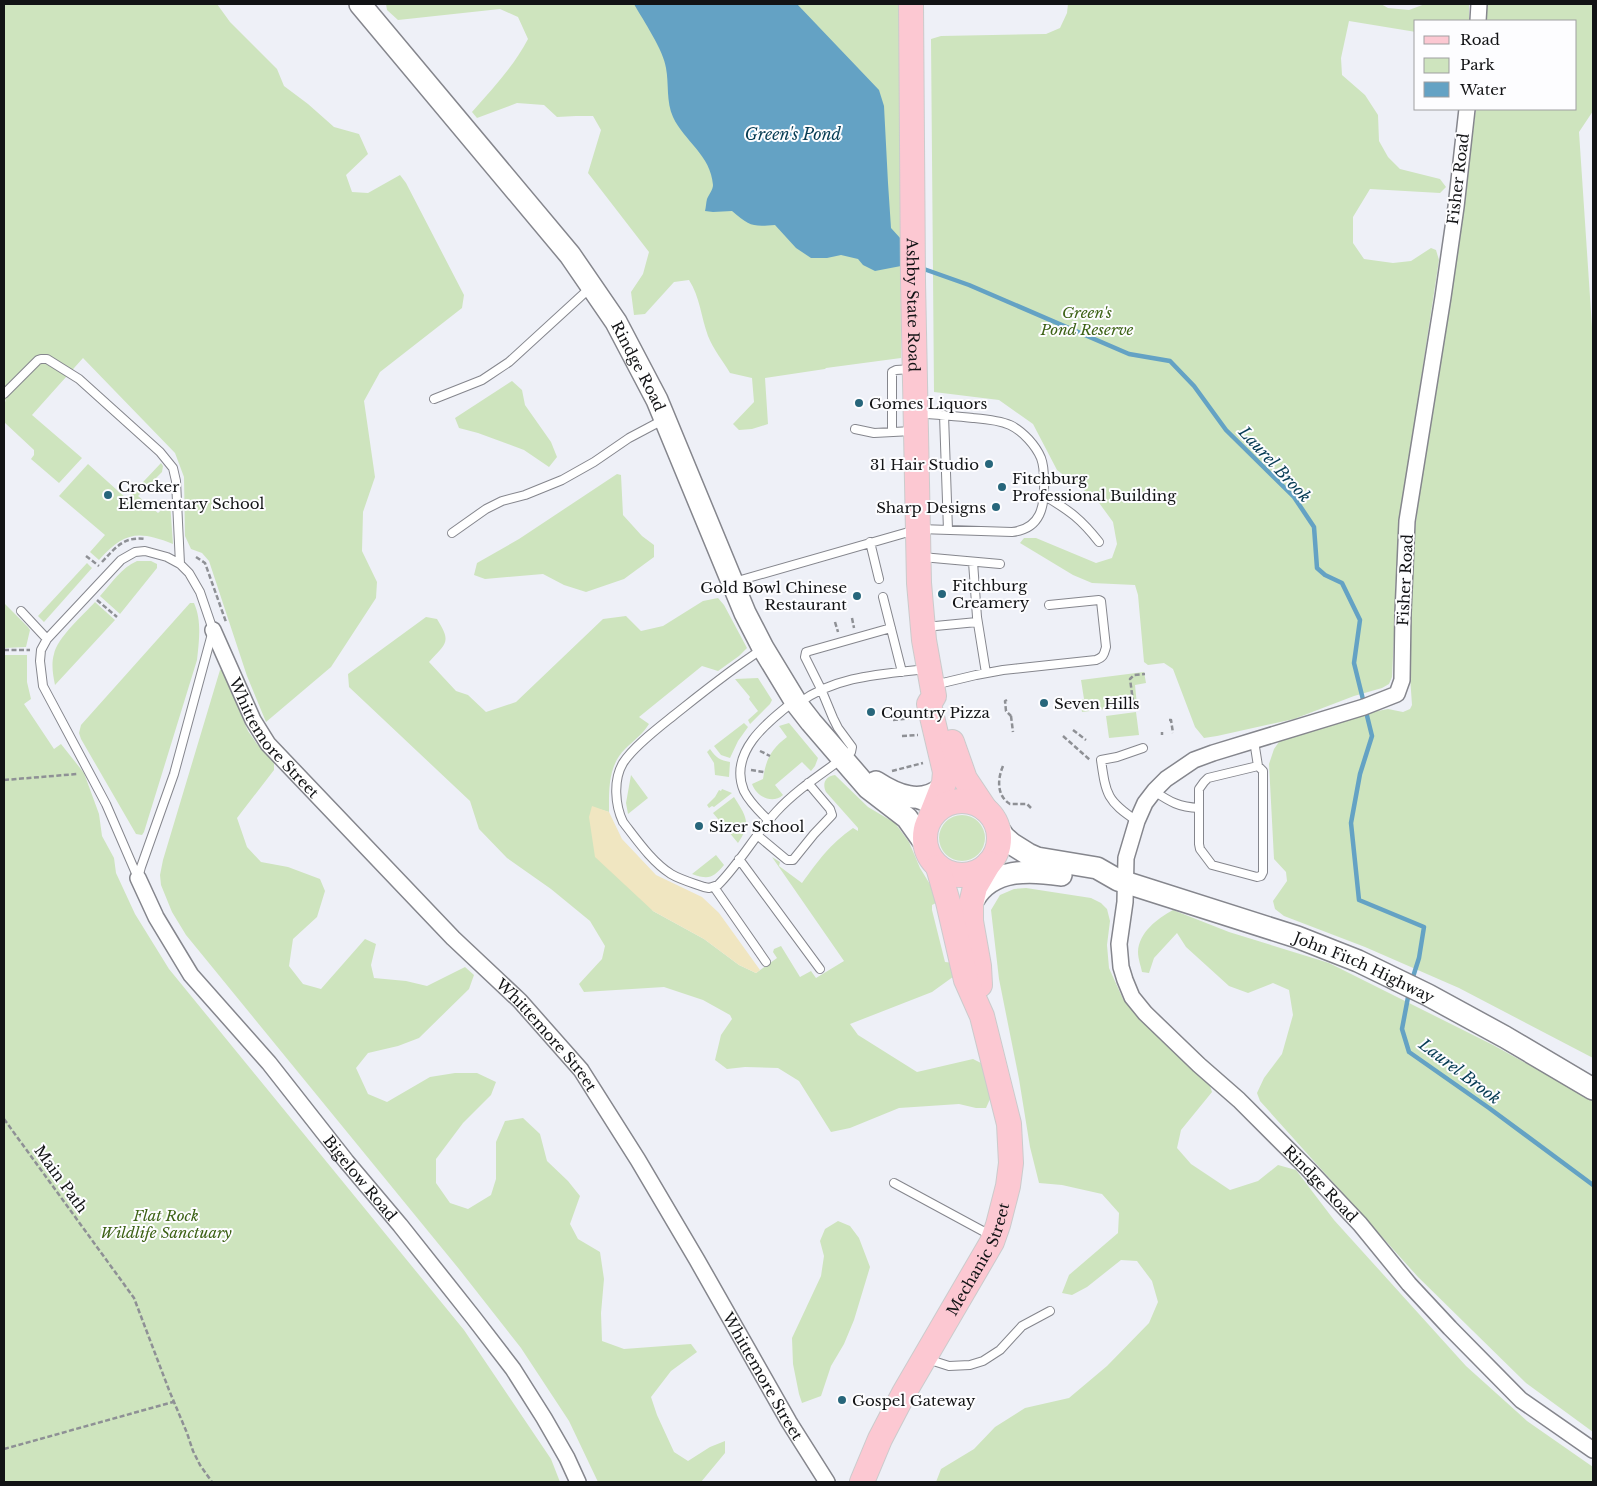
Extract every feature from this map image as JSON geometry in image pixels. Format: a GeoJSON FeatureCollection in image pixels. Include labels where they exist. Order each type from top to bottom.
{"type":"FeatureCollection","features":[{"type":"Feature","properties":{"kind":"main road","name":"Ashby State Road"},"geometry":{"type":"LineString","coordinates":[[911,4],[913,281],[919,557],[923,627],[931,684],[929,704],[945,772],[935,800]]}},
{"type":"Feature","properties":{"kind":"main road","name":"Ashby State Road"},"geometry":{"type":"LineString","coordinates":[[931,684],[942,700],[954,752],[961,770],[972,791],[991,818]]}},
{"type":"Feature","properties":{"kind":"main road"},"geometry":{"type":"LineString","coordinates":[[935,800],[972,802],[991,818],[999,842],[994,855],[979,870],[950,874],[938,867],[929,856],[924,842],[925,829],[935,800]]}},
{"type":"Feature","properties":{"kind":"main road","name":"Mechanic Street"},"geometry":{"type":"LineString","coordinates":[[862,1482],[880,1438],[994,1237],[1008,1186],[1010,1144],[1005,1109],[982,1016],[966,980],[938,867]]}},
{"type":"Feature","properties":{"kind":"main road","name":"Mechanic Street"},"geometry":{"type":"LineString","coordinates":[[979,870],[971,904],[971,922],[979,966],[982,1016]]}},
{"type":"Feature","properties":{"kind":"street","name":"Rindge Road"},"geometry":{"type":"LineString","coordinates":[[360,4],[570,255],[616,322],[656,400],[732,582],[763,648],[796,702],[811,722],[868,788],[907,818],[924,842]]}},
{"type":"Feature","properties":{"kind":"street"},"geometry":{"type":"LineString","coordinates":[[1478,20],[1479,4]]}},
{"type":"Feature","properties":{"kind":"street","name":"Fisher Road"},"geometry":{"type":"LineString","coordinates":[[1122,881],[1126,858],[1137,822],[1154,791],[1166,779],[1194,760],[1221,750],[1380,702],[1397,694],[1402,680],[1403,613],[1408,521],[1456,207],[1467,110]]}},
{"type":"Feature","properties":{"kind":"street","name":"Whittemore Street"},"geometry":{"type":"LineString","coordinates":[[221,629],[252,720],[268,744],[453,938],[520,1001],[581,1070],[653,1185],[789,1422],[827,1482]]}},
{"type":"Feature","properties":{"kind":"street","name":"Rindge Road"},"geometry":{"type":"LineString","coordinates":[[847,764],[893,792],[935,800]]}},
{"type":"Feature","properties":{"kind":"street","name":"John Fitch Highway"},"geometry":{"type":"LineString","coordinates":[[991,818],[1004,837],[1012,844],[1037,858],[1097,868],[1122,881],[1290,934],[1366,965],[1445,1004],[1593,1089]]}},
{"type":"Feature","properties":{"kind":"street","name":"John Fitch Highway"},"geometry":{"type":"LineString","coordinates":[[979,870],[1044,873],[1093,881],[1122,881]]}},
{"type":"Feature","properties":{"kind":"street","name":"John Fitch Highway"},"geometry":{"type":"LineString","coordinates":[[971,904],[980,890],[992,880],[1001,876],[1024,872]]}},
{"type":"Feature","properties":{"kind":"street","name":"Bigelow Road"},"geometry":{"type":"LineString","coordinates":[[138,878],[156,917],[191,975],[269,1063],[482,1328],[513,1369],[544,1418],[567,1458],[578,1482]]}},
{"type":"Feature","properties":{"kind":"street","name":"Rindge Road"},"geometry":{"type":"LineString","coordinates":[[1122,881],[1124,902],[1119,944],[1121,966],[1132,997],[1145,1013],[1199,1065],[1240,1100],[1308,1169],[1360,1224],[1438,1316],[1521,1400],[1593,1450]]}},
{"type":"Feature","properties":{"kind":"lane"},"geometry":{"type":"LineString","coordinates":[[434,399],[482,380],[509,362],[592,287]]}},
{"type":"Feature","properties":{"kind":"lane"},"geometry":{"type":"LineString","coordinates":[[4,394],[40,358],[47,359],[79,379],[160,452],[173,468],[176,481],[180,564]]}},
{"type":"Feature","properties":{"kind":"lane"},"geometry":{"type":"LineString","coordinates":[[892,432],[892,372],[915,369]]}},
{"type":"Feature","properties":{"kind":"lane"},"geometry":{"type":"LineString","coordinates":[[944,415],[948,530]]}},
{"type":"Feature","properties":{"kind":"lane"},"geometry":{"type":"LineString","coordinates":[[732,582],[919,529],[1019,531],[1031,526],[1044,505],[1044,465],[1040,456],[1020,431],[1001,422],[944,415],[916,422],[892,432],[867,433],[855,429]]}},
{"type":"Feature","properties":{"kind":"lane"},"geometry":{"type":"LineString","coordinates":[[452,533],[502,501],[524,496],[562,480],[664,419]]}},
{"type":"Feature","properties":{"kind":"lane"},"geometry":{"type":"LineString","coordinates":[[1045,496],[1077,516],[1099,542]]}},
{"type":"Feature","properties":{"kind":"lane"},"geometry":{"type":"LineString","coordinates":[[870,542],[879,579]]}},
{"type":"Feature","properties":{"kind":"lane"},"geometry":{"type":"LineString","coordinates":[[139,551],[159,554],[180,564],[197,585],[221,629],[138,878],[106,804],[45,691],[40,675],[40,661],[41,650],[47,639],[125,556],[139,551]]}},
{"type":"Feature","properties":{"kind":"lane"},"geometry":{"type":"LineString","coordinates":[[919,557],[1000,564]]}},
{"type":"Feature","properties":{"kind":"lane"},"geometry":{"type":"LineString","coordinates":[[973,562],[977,622],[986,673]]}},
{"type":"Feature","properties":{"kind":"lane"},"geometry":{"type":"LineString","coordinates":[[883,597],[902,672]]}},
{"type":"Feature","properties":{"kind":"lane"},"geometry":{"type":"LineString","coordinates":[[769,821],[750,801],[744,790],[741,773],[748,748],[762,727],[796,702],[842,681],[902,672],[931,684],[986,673],[1102,658],[1106,647],[1100,600],[1049,605]]}},
{"type":"Feature","properties":{"kind":"lane"},"geometry":{"type":"LineString","coordinates":[[21,611],[47,639]]}},
{"type":"Feature","properties":{"kind":"lane"},"geometry":{"type":"LineString","coordinates":[[923,627],[977,622]]}},
{"type":"Feature","properties":{"kind":"lane"},"geometry":{"type":"LineString","coordinates":[[763,648],[734,668],[651,734],[627,758],[619,774],[617,799],[623,822],[656,861],[672,874],[704,888],[714,887],[722,881],[757,835],[790,798],[808,783],[847,764],[852,747],[833,718],[805,657],[806,652],[891,628]]}},
{"type":"Feature","properties":{"kind":"lane"},"geometry":{"type":"LineString","coordinates":[[1253,741],[1258,766],[1263,771],[1263,872],[1260,876],[1253,876],[1217,866],[1210,862],[1199,847],[1199,789],[1208,778],[1258,766]]}},
{"type":"Feature","properties":{"kind":"lane"},"geometry":{"type":"LineString","coordinates":[[1137,822],[1118,808],[1109,797],[1104,784],[1101,760],[1117,757],[1143,748]]}},
{"type":"Feature","properties":{"kind":"lane"},"geometry":{"type":"LineString","coordinates":[[757,835],[787,860],[793,860],[814,834],[832,816],[830,809],[808,783]]}},
{"type":"Feature","properties":{"kind":"lane"},"geometry":{"type":"LineString","coordinates":[[1154,791],[1173,803],[1184,807],[1199,808]]}},
{"type":"Feature","properties":{"kind":"lane"},"geometry":{"type":"LineString","coordinates":[[739,859],[820,969]]}},
{"type":"Feature","properties":{"kind":"lane"},"geometry":{"type":"LineString","coordinates":[[714,887],[766,962]]}},
{"type":"Feature","properties":{"kind":"lane"},"geometry":{"type":"LineString","coordinates":[[894,1183],[994,1237]]}},
{"type":"Feature","properties":{"kind":"lane"},"geometry":{"type":"LineString","coordinates":[[925,1359],[949,1366],[970,1365],[983,1361],[1000,1350],[1022,1326],[1050,1311]]}},
{"type":"Feature","properties":{"kind":"path"},"geometry":{"type":"LineString","coordinates":[[86,556],[108,574]]}},
{"type":"Feature","properties":{"kind":"path"},"geometry":{"type":"LineString","coordinates":[[196,557],[205,563],[221,629]]}},
{"type":"Feature","properties":{"kind":"path"},"geometry":{"type":"LineString","coordinates":[[96,599],[117,617]]}},
{"type":"Feature","properties":{"kind":"path"},"geometry":{"type":"LineString","coordinates":[[4,650],[41,650]]}},
{"type":"Feature","properties":{"kind":"path"},"geometry":{"type":"LineString","coordinates":[[1129,706],[1129,701],[1133,701],[1130,679],[1134,675],[1145,674]]}},
{"type":"Feature","properties":{"kind":"path"},"geometry":{"type":"LineString","coordinates":[[1007,700],[1005,701],[1006,712],[1012,716],[1012,732]]}},
{"type":"Feature","properties":{"kind":"path"},"geometry":{"type":"LineString","coordinates":[[894,720],[920,716]]}},
{"type":"Feature","properties":{"kind":"path"},"geometry":{"type":"LineString","coordinates":[[1169,720],[1171,720],[1173,732]]}},
{"type":"Feature","properties":{"kind":"path"},"geometry":{"type":"LineString","coordinates":[[1073,730],[1086,740]]}},
{"type":"Feature","properties":{"kind":"path"},"geometry":{"type":"LineString","coordinates":[[902,736],[925,734]]}},
{"type":"Feature","properties":{"kind":"path"},"geometry":{"type":"LineString","coordinates":[[1062,736],[1092,761]]}},
{"type":"Feature","properties":{"kind":"path"},"geometry":{"type":"LineString","coordinates":[[759,750],[770,756]]}},
{"type":"Feature","properties":{"kind":"path"},"geometry":{"type":"LineString","coordinates":[[890,772],[924,763]]}},
{"type":"Feature","properties":{"kind":"path"},"geometry":{"type":"LineString","coordinates":[[1003,766],[998,777],[1003,799],[1010,804],[1027,804],[1031,808]]}},
{"type":"Feature","properties":{"kind":"path"},"geometry":{"type":"LineString","coordinates":[[4,780],[90,772]]}},
{"type":"Feature","properties":{"kind":"path","name":"Main Path"},"geometry":{"type":"LineString","coordinates":[[4,1119],[134,1298],[193,1451],[212,1482]]}},
{"type":"Feature","properties":{"kind":"path"},"geometry":{"type":"LineString","coordinates":[[5,1450],[174,1402]]}},
{"type":"Feature","properties":{"kind":"green space"},"geometry":{"type":"Polygon","coordinates":[[[4,4],[217,4],[230,22],[277,69],[284,86],[334,127],[359,134],[368,154],[346,175],[352,192],[368,193],[400,175],[406,183],[464,295],[462,308],[380,372],[364,401],[375,477],[363,512],[362,551],[377,582],[376,598],[331,667],[266,722],[247,676],[209,561],[202,553],[191,549],[185,536],[184,477],[175,453],[83,358],[32,415],[82,458],[59,483],[31,459],[34,455],[34,450],[4,422],[4,402],[6,401],[4,399],[4,4]]]}},
{"type":"Feature","properties":{"kind":"green space"},"geometry":{"type":"Polygon","coordinates":[[[386,4],[900,4],[901,358],[765,378],[768,424],[752,429],[739,430],[733,424],[754,402],[752,378],[730,373],[718,355],[708,336],[698,300],[689,280],[674,282],[645,314],[634,315],[631,292],[643,274],[649,252],[588,173],[601,130],[593,116],[557,117],[544,105],[517,103],[477,118],[472,112],[510,68],[528,39],[518,17],[500,9],[398,20],[387,10],[386,4]]]}},
{"type":"Feature","properties":{"kind":"green space","name":"Green's Pond Reserve"},"geometry":{"type":"Polygon","coordinates":[[[1068,4],[1381,4],[1388,8],[1409,10],[1425,4],[1469,4],[1469,20],[1414,20],[1414,32],[1349,21],[1341,58],[1342,75],[1365,95],[1378,115],[1379,141],[1388,157],[1400,169],[1440,179],[1446,187],[1440,193],[1370,189],[1353,217],[1353,243],[1364,259],[1393,263],[1411,261],[1431,248],[1436,250],[1439,260],[1400,518],[1395,592],[1399,602],[1395,614],[1392,677],[1389,684],[1382,688],[1354,696],[1294,719],[1204,738],[1195,727],[1173,669],[1164,663],[1148,665],[1144,662],[1138,595],[1135,585],[1092,583],[1073,575],[1020,543],[1024,538],[1036,538],[1096,563],[1112,558],[1117,544],[1113,522],[1097,500],[1057,470],[1033,424],[999,400],[934,392],[931,39],[941,36],[1046,34],[1060,28],[1067,13],[1068,4]]]}},
{"type":"Feature","properties":{"kind":"green space"},"geometry":{"type":"Polygon","coordinates":[[[1486,4],[1593,4],[1593,111],[1579,132],[1593,342],[1593,1058],[1459,988],[1365,947],[1284,916],[1275,909],[1273,901],[1287,881],[1286,872],[1274,859],[1269,764],[1274,749],[1281,739],[1357,715],[1388,709],[1403,712],[1410,709],[1412,705],[1410,676],[1412,557],[1418,504],[1476,110],[1577,110],[1577,20],[1485,20],[1486,4]]]}},
{"type":"Feature","properties":{"kind":"green space"},"geometry":{"type":"Polygon","coordinates":[[[512,381],[522,390],[525,405],[551,442],[557,457],[549,467],[524,450],[459,428],[455,418],[512,381]]]}},
{"type":"Feature","properties":{"kind":"green space"},"geometry":{"type":"Polygon","coordinates":[[[161,463],[163,466],[162,472],[138,496],[158,513],[170,502],[173,544],[150,537],[132,536],[116,544],[99,560],[90,552],[105,535],[59,496],[88,464],[127,499],[161,463]]]}},
{"type":"Feature","properties":{"kind":"green space"},"geometry":{"type":"Polygon","coordinates":[[[617,474],[621,475],[623,515],[642,536],[654,545],[654,557],[624,579],[586,592],[564,585],[543,574],[485,579],[474,575],[477,563],[519,539],[617,474]]]}},
{"type":"Feature","properties":{"kind":"green space"},"geometry":{"type":"Polygon","coordinates":[[[137,561],[151,561],[157,564],[157,568],[120,614],[100,596],[121,572],[137,561]]]}},
{"type":"Feature","properties":{"kind":"green space"},"geometry":{"type":"Polygon","coordinates":[[[87,563],[92,568],[44,622],[38,616],[87,563]]]}},
{"type":"Feature","properties":{"kind":"green space"},"geometry":{"type":"Polygon","coordinates":[[[718,598],[724,605],[747,648],[718,671],[702,666],[639,717],[649,724],[625,749],[615,763],[611,778],[609,812],[592,807],[653,911],[704,939],[739,965],[756,973],[777,958],[773,952],[774,949],[781,946],[800,977],[811,971],[816,978],[844,961],[772,857],[780,862],[779,866],[802,883],[819,860],[837,841],[853,828],[858,831],[858,828],[826,792],[825,781],[835,775],[868,807],[895,823],[909,842],[920,868],[931,886],[936,903],[932,905],[932,910],[945,962],[954,963],[957,974],[932,992],[850,1024],[858,1035],[917,1072],[973,1059],[985,1065],[990,1099],[986,1108],[959,1104],[899,1108],[850,1128],[831,1132],[799,1081],[778,1068],[745,1067],[727,1069],[715,1060],[721,1035],[732,1019],[730,1015],[703,1000],[664,987],[584,992],[579,984],[602,959],[605,946],[590,921],[551,889],[507,858],[479,829],[470,801],[349,687],[348,674],[426,617],[437,619],[446,638],[440,651],[429,662],[456,691],[468,695],[486,712],[516,702],[603,619],[626,616],[641,631],[663,626],[703,601],[718,598]]]}},
{"type":"Feature","properties":{"kind":"green space"},"geometry":{"type":"Polygon","coordinates":[[[95,602],[115,620],[55,685],[52,666],[56,648],[65,634],[95,602]]]}},
{"type":"Feature","properties":{"kind":"green space"},"geometry":{"type":"Polygon","coordinates":[[[4,603],[30,630],[26,647],[4,648],[4,603]]]}},
{"type":"Feature","properties":{"kind":"green space"},"geometry":{"type":"Polygon","coordinates":[[[190,603],[194,603],[198,617],[197,660],[144,832],[142,835],[136,834],[79,733],[81,725],[190,603]]]}},
{"type":"Feature","properties":{"kind":"green space","name":"Flat Rock Wildlife Sanctuary"},"geometry":{"type":"Polygon","coordinates":[[[4,655],[27,655],[27,682],[31,699],[24,704],[54,749],[61,744],[84,773],[99,814],[102,836],[114,858],[116,873],[135,914],[169,969],[464,1330],[551,1459],[560,1482],[4,1482],[4,655]]]}},
{"type":"Feature","properties":{"kind":"green space"},"geometry":{"type":"Polygon","coordinates":[[[220,670],[222,670],[248,731],[257,744],[274,759],[274,770],[237,818],[247,847],[261,862],[288,867],[320,879],[325,891],[317,917],[293,939],[289,966],[303,984],[321,989],[365,939],[376,944],[371,965],[374,978],[406,981],[427,986],[465,967],[474,975],[469,989],[419,1038],[398,1046],[368,1053],[356,1068],[368,1094],[387,1102],[430,1077],[455,1073],[477,1073],[496,1082],[491,1095],[463,1123],[436,1159],[436,1183],[450,1203],[468,1209],[491,1195],[496,1179],[496,1142],[505,1121],[523,1118],[540,1134],[547,1161],[568,1181],[580,1196],[570,1224],[578,1239],[600,1252],[604,1279],[601,1313],[602,1341],[624,1349],[691,1344],[697,1352],[671,1371],[651,1397],[674,1452],[688,1461],[710,1447],[725,1441],[725,1453],[701,1482],[598,1482],[569,1421],[521,1348],[459,1269],[186,935],[172,912],[161,885],[160,875],[220,670]]]}},
{"type":"Feature","properties":{"kind":"green space"},"geometry":{"type":"Polygon","coordinates":[[[1144,672],[1146,683],[1135,685],[1137,705],[1082,712],[1080,700],[1084,699],[1081,680],[1144,672]]]}},
{"type":"Feature","properties":{"kind":"green space"},"geometry":{"type":"Polygon","coordinates":[[[758,678],[772,700],[750,724],[748,720],[758,711],[749,699],[750,697],[735,679],[758,678]]]}},
{"type":"Feature","properties":{"kind":"green space"},"geometry":{"type":"Polygon","coordinates":[[[1136,712],[1139,735],[1109,738],[1106,716],[1136,712]]]}},
{"type":"Feature","properties":{"kind":"green space"},"geometry":{"type":"Polygon","coordinates":[[[744,723],[748,727],[738,741],[730,758],[721,755],[714,746],[744,723]]]}},
{"type":"Feature","properties":{"kind":"green space"},"geometry":{"type":"Polygon","coordinates":[[[789,723],[818,758],[811,771],[802,762],[775,785],[783,795],[774,799],[765,798],[757,792],[752,784],[763,779],[770,755],[787,737],[779,726],[789,723]]]}},
{"type":"Feature","properties":{"kind":"green space"},"geometry":{"type":"Polygon","coordinates":[[[710,749],[718,758],[730,762],[729,777],[715,775],[714,763],[707,752],[710,749]]]}},
{"type":"Feature","properties":{"kind":"green space"},"geometry":{"type":"Polygon","coordinates":[[[631,775],[648,798],[628,814],[626,803],[631,775]]]}},
{"type":"Feature","properties":{"kind":"green space"},"geometry":{"type":"Polygon","coordinates":[[[722,789],[732,793],[714,807],[709,808],[707,805],[719,790],[721,791],[722,789]]]}},
{"type":"Feature","properties":{"kind":"green space"},"geometry":{"type":"Polygon","coordinates":[[[734,797],[742,809],[746,820],[745,830],[738,843],[713,813],[734,797]]]}},
{"type":"Feature","properties":{"kind":"green space"},"geometry":{"type":"Polygon","coordinates":[[[962,815],[975,819],[981,825],[985,838],[981,851],[975,857],[962,861],[949,857],[943,851],[939,838],[943,825],[949,819],[962,815]]]}},
{"type":"Feature","properties":{"kind":"green space"},"geometry":{"type":"Polygon","coordinates":[[[716,855],[724,865],[717,873],[710,877],[692,874],[716,855]]]}},
{"type":"Feature","properties":{"kind":"green space"},"geometry":{"type":"Polygon","coordinates":[[[1026,888],[1091,898],[1101,903],[1107,909],[1110,921],[1107,945],[1109,968],[1123,999],[1164,1041],[1208,1080],[1212,1092],[1181,1130],[1177,1148],[1191,1164],[1230,1190],[1258,1181],[1278,1165],[1296,1170],[1334,1220],[1466,1366],[1527,1421],[1593,1467],[1593,1482],[936,1482],[941,1469],[974,1449],[995,1427],[1025,1408],[1069,1398],[1107,1366],[1149,1323],[1158,1302],[1152,1281],[1137,1261],[1121,1260],[1087,1287],[1072,1295],[1062,1293],[1069,1275],[1118,1233],[1119,1213],[1102,1194],[1062,1185],[1039,1183],[1030,1147],[1019,1079],[999,979],[991,910],[1000,895],[1014,889],[1026,888]]]}},
{"type":"Feature","properties":{"kind":"green space"},"geometry":{"type":"Polygon","coordinates":[[[1173,910],[1229,932],[1329,963],[1493,1045],[1593,1100],[1593,1432],[1526,1383],[1418,1277],[1260,1101],[1257,1093],[1264,1078],[1282,1054],[1293,1015],[1289,990],[1273,983],[1248,993],[1229,986],[1186,947],[1177,933],[1154,958],[1149,973],[1142,972],[1138,952],[1145,932],[1155,922],[1173,910]]]}},
{"type":"Feature","properties":{"kind":"green space"},"geometry":{"type":"Polygon","coordinates":[[[838,1221],[850,1226],[859,1238],[870,1267],[854,1320],[844,1344],[831,1366],[821,1396],[802,1403],[793,1364],[792,1338],[821,1276],[824,1256],[820,1241],[825,1229],[838,1221]]]}},
{"type":"Feature","properties":{"kind":"sand"},"geometry":{"type":"Polygon","coordinates":[[[592,806],[609,812],[622,839],[656,875],[702,897],[719,913],[760,970],[756,973],[739,965],[704,939],[653,911],[595,857],[589,817],[592,806]]]}},
{"type":"Feature","properties":{"kind":"water","name":"Green's Pond"},"geometry":{"type":"Polygon","coordinates":[[[634,4],[797,4],[879,90],[884,106],[891,228],[901,239],[901,266],[875,271],[863,265],[858,259],[841,255],[827,258],[811,258],[796,248],[775,225],[761,226],[752,224],[743,220],[732,211],[705,211],[707,199],[713,187],[711,174],[702,157],[673,117],[668,99],[667,74],[664,61],[657,44],[634,4]]]}},
{"type":"Feature","properties":{"kind":"waterway","name":"Laurel Brook"},"geometry":{"type":"LineString","coordinates":[[921,268],[969,285],[1129,354],[1170,361],[1194,386],[1226,430],[1294,497],[1314,527],[1317,568],[1325,575],[1342,583],[1360,620],[1354,663],[1372,736],[1360,774],[1351,823],[1359,900],[1424,927],[1419,958],[1412,980]]}},
{"type":"Feature","properties":{"kind":"waterway","name":"Laurel Brook"},"geometry":{"type":"LineString","coordinates":[[1409,992],[1402,1029],[1409,1052],[1593,1185]]}},
{"type":"Feature","properties":{"kind":"place","name":"Gomes Liquors"},"geometry":{"type":"Point","coordinates":[859,403]}},
{"type":"Feature","properties":{"kind":"place","name":"31 Hair Studio"},"geometry":{"type":"Point","coordinates":[989,464]}},
{"type":"Feature","properties":{"kind":"place","name":"Fitchburg Professional Building"},"geometry":{"type":"Point","coordinates":[1002,487]}},
{"type":"Feature","properties":{"kind":"place","name":"Crocker Elementary School"},"geometry":{"type":"Point","coordinates":[108,495]}},
{"type":"Feature","properties":{"kind":"place","name":"Sharp Designs"},"geometry":{"type":"Point","coordinates":[996,507]}},
{"type":"Feature","properties":{"kind":"place","name":"Fitchburg Creamery"},"geometry":{"type":"Point","coordinates":[942,594]}},
{"type":"Feature","properties":{"kind":"place","name":"Gold Bowl Chinese Restaurant"},"geometry":{"type":"Point","coordinates":[857,596]}},
{"type":"Feature","properties":{"kind":"place","name":"Seven Hills"},"geometry":{"type":"Point","coordinates":[1044,703]}},
{"type":"Feature","properties":{"kind":"place","name":"Country Pizza"},"geometry":{"type":"Point","coordinates":[871,712]}},
{"type":"Feature","properties":{"kind":"place","name":"Sizer School"},"geometry":{"type":"Point","coordinates":[699,826]}},
{"type":"Feature","properties":{"kind":"place","name":"Gospel Gateway"},"geometry":{"type":"Point","coordinates":[842,1400]}}]}
